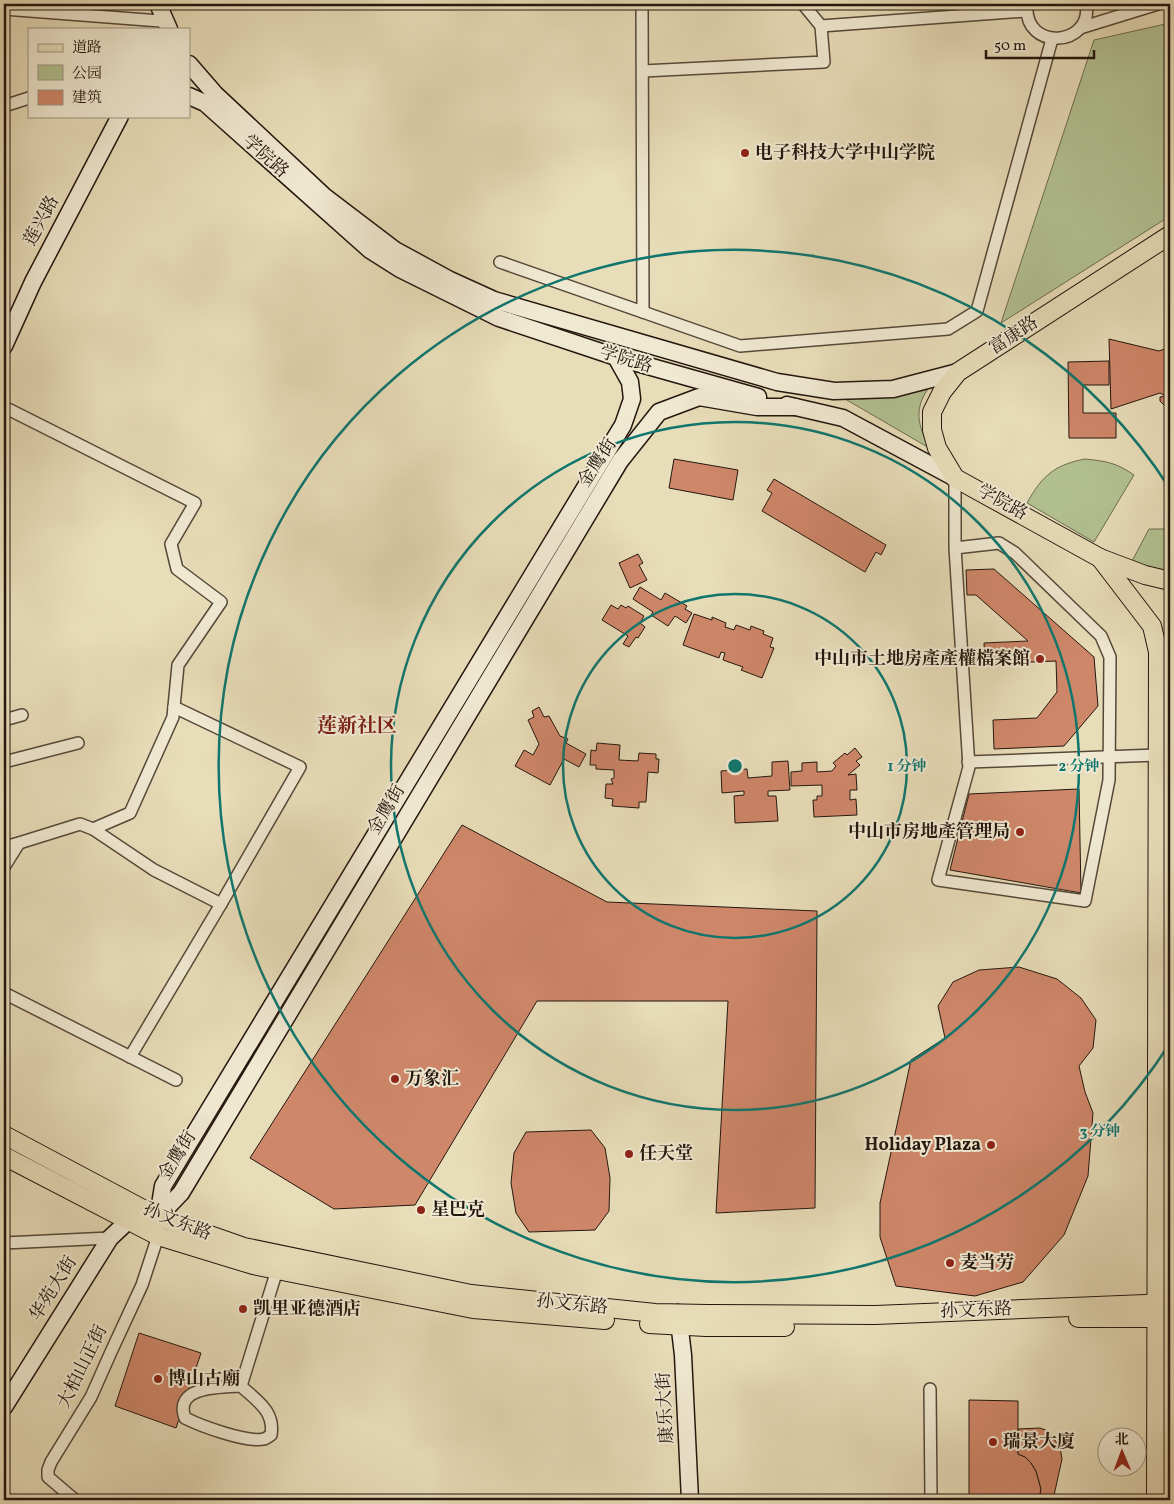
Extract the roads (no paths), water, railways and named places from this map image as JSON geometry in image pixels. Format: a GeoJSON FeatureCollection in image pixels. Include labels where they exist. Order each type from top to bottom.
{"type":"FeatureCollection","features":[{"type":"Feature","properties":{"kind":"main road","name":"富康路"},"geometry":{"type":"LineString","coordinates":[[956,478],[938,448],[932,430],[932,412],[942,392],[958,372],[1170,235]]}},
{"type":"Feature","properties":{"kind":"main road","name":"学院路"},"geometry":{"type":"LineString","coordinates":[[956,478],[1100,558]]}},
{"type":"Feature","properties":{"kind":"main road"},"geometry":{"type":"LineString","coordinates":[[1100,558],[1170,581]]}},
{"type":"Feature","properties":{"kind":"main road"},"geometry":{"type":"LineString","coordinates":[[1100,558],[1152,626],[1164,649],[1158,755],[1163,1311],[1156,1500]]}},
{"type":"Feature","properties":{"kind":"main road","name":"孙文东路"},"geometry":{"type":"LineString","coordinates":[[4,1135],[158,1217],[244,1247],[472,1294],[620,1310],[679,1319],[706,1327],[861,1326],[1092,1317],[1163,1311]]}},
{"type":"Feature","properties":{"kind":"main road","name":"孙文东路"},"geometry":{"type":"LineString","coordinates":[[4,1156],[158,1236],[252,1265],[473,1309],[679,1319]]}},
{"type":"Feature","properties":{"kind":"street"},"geometry":{"type":"LineString","coordinates":[[4,9],[162,27],[158,4]]}},
{"type":"Feature","properties":{"kind":"street"},"geometry":{"type":"LineString","coordinates":[[642,4],[643,312]]}},
{"type":"Feature","properties":{"kind":"street"},"geometry":{"type":"LineString","coordinates":[[643,71],[824,62],[821,26],[803,4]]}},
{"type":"Feature","properties":{"kind":"street"},"geometry":{"type":"LineString","coordinates":[[1080,28],[1085,18],[1086,4]]}},
{"type":"Feature","properties":{"kind":"street"},"geometry":{"type":"LineString","coordinates":[[821,26],[1026,7],[1028,21],[1034,30],[1042,36],[1052,39],[1063,38],[1080,28],[1158,4]]}},
{"type":"Feature","properties":{"kind":"street"},"geometry":{"type":"LineString","coordinates":[[500,262],[740,346],[948,329],[977,311],[1052,39]]}},
{"type":"Feature","properties":{"kind":"street"},"geometry":{"type":"LineString","coordinates":[[190,66],[210,99]]}},
{"type":"Feature","properties":{"kind":"street"},"geometry":{"type":"LineString","coordinates":[[190,86],[210,99]]}},
{"type":"Feature","properties":{"kind":"street"},"geometry":{"type":"LineString","coordinates":[[4,106],[28,98]]}},
{"type":"Feature","properties":{"kind":"street","name":"学院路"},"geometry":{"type":"LineString","coordinates":[[210,99],[370,250],[400,269],[499,318],[616,357],[718,387],[843,418],[956,478]]}},
{"type":"Feature","properties":{"kind":"street","name":"学院路"},"geometry":{"type":"LineString","coordinates":[[210,99],[324,196],[395,250],[450,280],[494,300],[777,382],[834,391],[893,389],[958,372]]}},
{"type":"Feature","properties":{"kind":"street","name":"莲兴路"},"geometry":{"type":"LineString","coordinates":[[4,346],[33,282],[120,119]]}},
{"type":"Feature","properties":{"kind":"street","name":"金鹰街"},"geometry":{"type":"LineString","coordinates":[[158,1217],[164,1186],[623,426],[632,399],[630,382],[616,357]]}},
{"type":"Feature","properties":{"kind":"street","name":"金鹰街"},"geometry":{"type":"LineString","coordinates":[[158,1217],[181,1193],[620,461],[659,412],[699,397],[757,407],[795,407]]}},
{"type":"Feature","properties":{"kind":"street"},"geometry":{"type":"LineString","coordinates":[[4,408],[8,408],[195,503],[171,544],[177,568],[221,602],[178,665],[173,717],[130,813],[93,828]]}},
{"type":"Feature","properties":{"kind":"street"},"geometry":{"type":"LineString","coordinates":[[955,548],[999,543],[1015,553],[1101,636],[1110,657],[1109,780],[1085,901],[938,880],[969,766],[955,548],[956,478]]}},
{"type":"Feature","properties":{"kind":"street"},"geometry":{"type":"LineString","coordinates":[[130,1057],[300,766],[174,707]]}},
{"type":"Feature","properties":{"kind":"street"},"geometry":{"type":"LineString","coordinates":[[4,720],[22,715]]}},
{"type":"Feature","properties":{"kind":"street"},"geometry":{"type":"LineString","coordinates":[[4,762],[78,743]]}},
{"type":"Feature","properties":{"kind":"street"},"geometry":{"type":"LineString","coordinates":[[968,762],[1158,755]]}},
{"type":"Feature","properties":{"kind":"street"},"geometry":{"type":"LineString","coordinates":[[4,847],[80,824],[93,828],[154,870],[221,904]]}},
{"type":"Feature","properties":{"kind":"street"},"geometry":{"type":"LineString","coordinates":[[4,867],[19,843]]}},
{"type":"Feature","properties":{"kind":"street"},"geometry":{"type":"LineString","coordinates":[[4,993],[176,1080]]}},
{"type":"Feature","properties":{"kind":"street"},"geometry":{"type":"LineString","coordinates":[[128,1222],[158,1217]]}},
{"type":"Feature","properties":{"kind":"street","name":"大柏山正街"},"geometry":{"type":"LineString","coordinates":[[75,1500],[48,1477],[48,1470],[59,1448],[92,1397],[142,1285],[158,1236],[158,1217]]}},
{"type":"Feature","properties":{"kind":"street","name":"华苑大街"},"geometry":{"type":"LineString","coordinates":[[4,1407],[110,1238],[128,1222]]}},
{"type":"Feature","properties":{"kind":"street"},"geometry":{"type":"LineString","coordinates":[[4,1243],[110,1238]]}},
{"type":"Feature","properties":{"kind":"street"},"geometry":{"type":"LineString","coordinates":[[241,1386],[277,1270]]}},
{"type":"Feature","properties":{"kind":"street","name":"康乐大街"},"geometry":{"type":"LineString","coordinates":[[679,1319],[683,1355],[690,1500]]}},
{"type":"Feature","properties":{"kind":"street"},"geometry":{"type":"LineString","coordinates":[[241,1386],[269,1414],[273,1424],[271,1435],[264,1439],[242,1438],[196,1424],[185,1418],[182,1411],[184,1402],[189,1395],[204,1389],[241,1386]]}},
{"type":"Feature","properties":{"kind":"street"},"geometry":{"type":"LineString","coordinates":[[930,1389],[930,1500]]}},
{"type":"Feature","properties":{"kind":"place","name":"电子科技大学中山学院"},"geometry":{"type":"Point","coordinates":[745,153]}},
{"type":"Feature","properties":{"kind":"place","name":"中山市土地房產產權檔案館"},"geometry":{"type":"Point","coordinates":[1040,659]}},
{"type":"Feature","properties":{"kind":"place","name":"中山市房地產管理局"},"geometry":{"type":"Point","coordinates":[1020,832]}},
{"type":"Feature","properties":{"kind":"place","name":"万象汇"},"geometry":{"type":"Point","coordinates":[395,1079]}},
{"type":"Feature","properties":{"kind":"place","name":"Holiday Plaza"},"geometry":{"type":"Point","coordinates":[991,1145]}},
{"type":"Feature","properties":{"kind":"place","name":"任天堂"},"geometry":{"type":"Point","coordinates":[629,1154]}},
{"type":"Feature","properties":{"kind":"place","name":"星巴克"},"geometry":{"type":"Point","coordinates":[421,1210]}},
{"type":"Feature","properties":{"kind":"place","name":"麦当劳"},"geometry":{"type":"Point","coordinates":[950,1263]}},
{"type":"Feature","properties":{"kind":"place","name":"凯里亚德酒店"},"geometry":{"type":"Point","coordinates":[243,1309]}},
{"type":"Feature","properties":{"kind":"place","name":"博山古廟"},"geometry":{"type":"Point","coordinates":[158,1379]}},
{"type":"Feature","properties":{"kind":"place","name":"瑞景大廈"},"geometry":{"type":"Point","coordinates":[993,1442]}},
{"type":"Feature","properties":{"kind":"district","name":"莲新社区"},"geometry":{"type":"Point","coordinates":[357,727]}}]}
